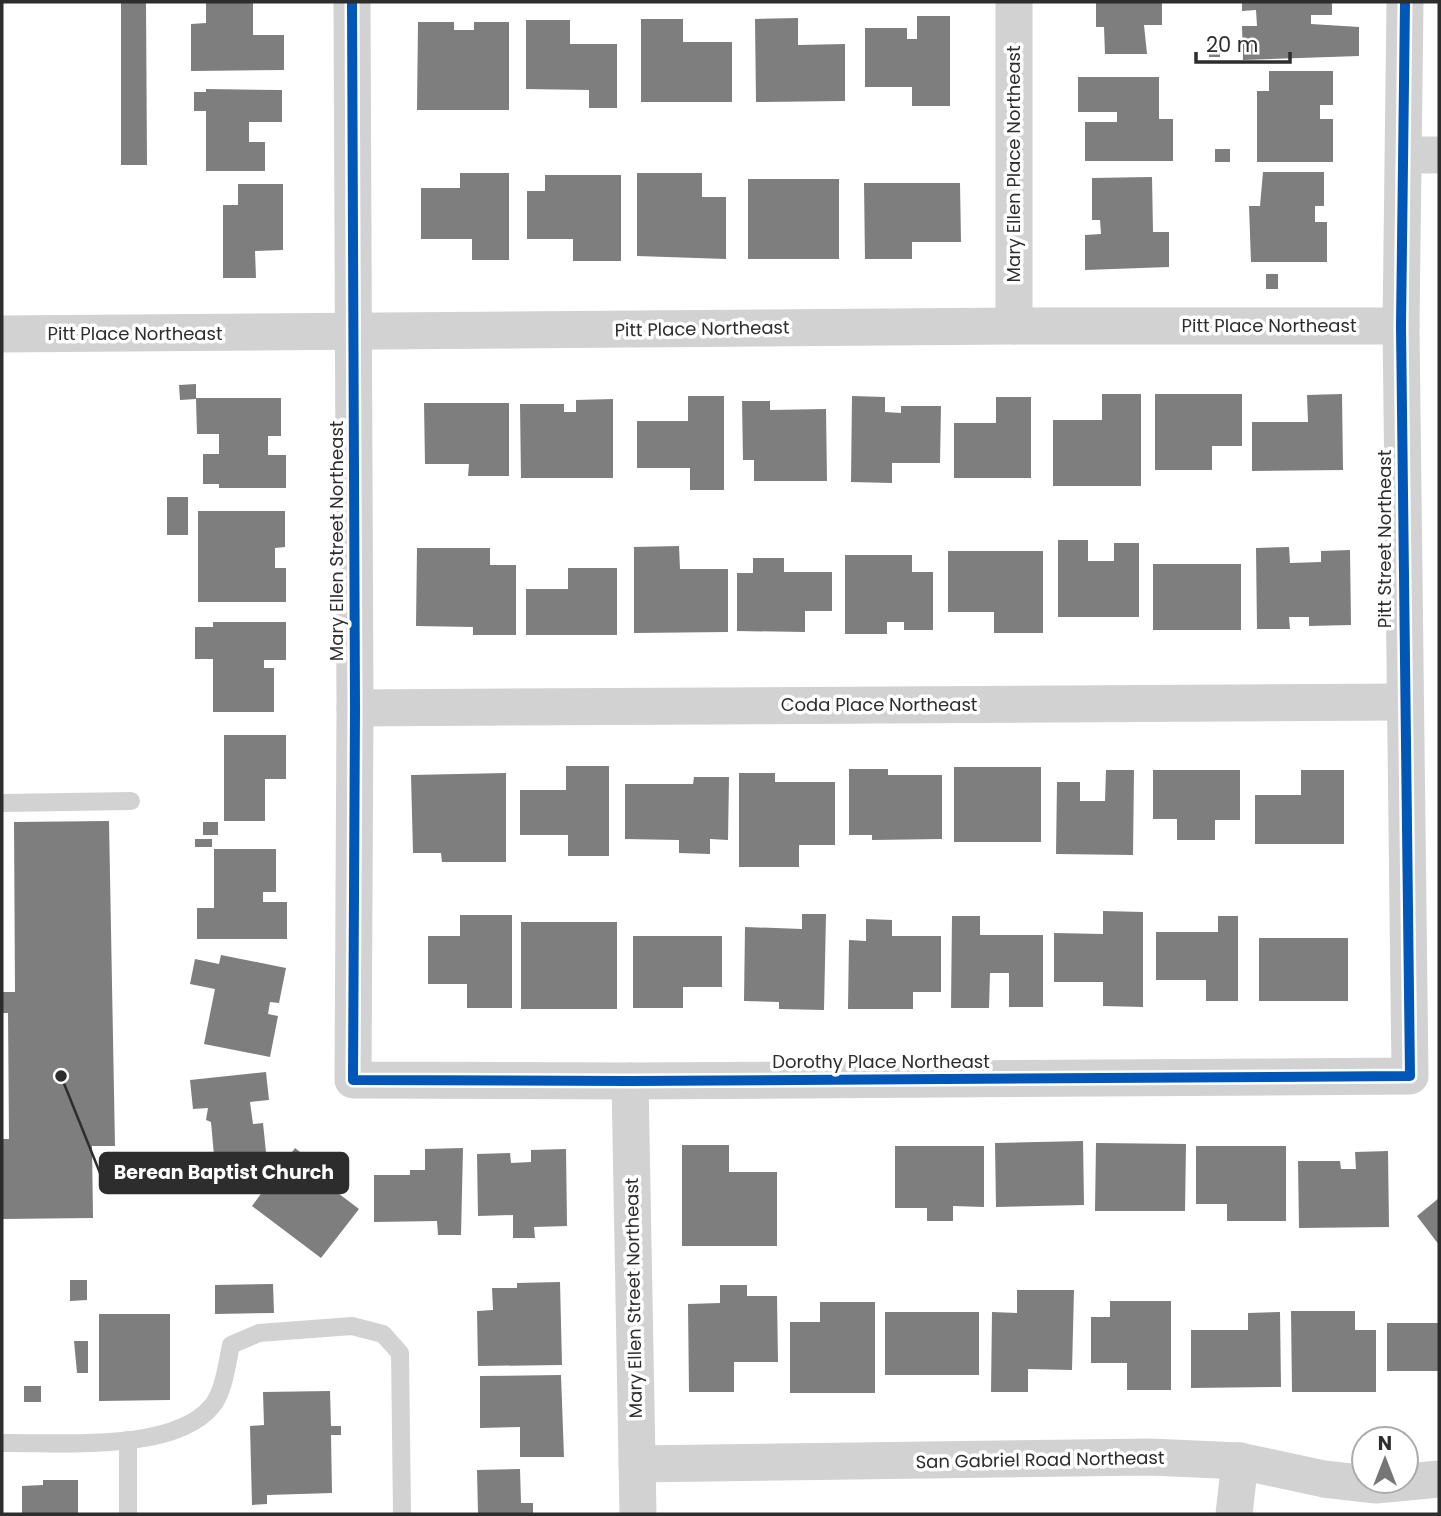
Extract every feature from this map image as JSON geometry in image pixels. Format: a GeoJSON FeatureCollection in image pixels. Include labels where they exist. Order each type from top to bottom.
{"type":"FeatureCollection","features":[{"type":"Feature","properties":{"kind":"street","name":"Mary Ellen Street Northeast"},"geometry":{"type":"LineString","coordinates":[[352,2],[355,708],[353,1080]]}},
{"type":"Feature","properties":{"kind":"street","name":"Mary Ellen Place Northeast"},"geometry":{"type":"LineString","coordinates":[[1014,2],[1014,326]]}},
{"type":"Feature","properties":{"kind":"street","name":"Pitt Street Northeast"},"geometry":{"type":"LineString","coordinates":[[1405,2],[1422,155],[1401,326],[1410,1076]]}},
{"type":"Feature","properties":{"kind":"street","name":"Pitt Place Northeast"},"geometry":{"type":"LineString","coordinates":[[2,334],[1014,326],[1401,326]]}},
{"type":"Feature","properties":{"kind":"street","name":"Coda Place Northeast"},"geometry":{"type":"LineString","coordinates":[[355,708],[1404,702]]}},
{"type":"Feature","properties":{"kind":"street","name":"Dorothy Place Northeast"},"geometry":{"type":"LineString","coordinates":[[353,1080],[1410,1076]]}},
{"type":"Feature","properties":{"kind":"street","name":"Mary Ellen Street Northeast"},"geometry":{"type":"LineString","coordinates":[[630,1081],[638,1514]]}},
{"type":"Feature","properties":{"kind":"street","name":"San Gabriel Road Northeast"},"geometry":{"type":"LineString","coordinates":[[637,1464],[1150,1457],[1240,1461],[1324,1479],[1376,1485],[1439,1479]]}},
{"type":"Feature","properties":{"kind":"street"},"geometry":{"type":"LineString","coordinates":[[1234,1514],[1240,1461]]}},
{"type":"Feature","properties":{"kind":"lane"},"geometry":{"type":"LineString","coordinates":[[2,803],[131,802]]}},
{"type":"Feature","properties":{"kind":"lane"},"geometry":{"type":"LineString","coordinates":[[2,1443],[128,1440],[164,1436],[194,1424],[214,1404],[231,1345],[259,1333],[352,1326],[383,1334],[400,1353],[402,1514]]}},
{"type":"Feature","properties":{"kind":"lane"},"geometry":{"type":"LineString","coordinates":[[128,1440],[128,1514]]}},
{"type":"Feature","properties":{"kind":"building"},"geometry":{"type":"Polygon","coordinates":[[[121,2],[146,2],[147,165],[121,165],[121,2]]]}},
{"type":"Feature","properties":{"kind":"building"},"geometry":{"type":"Polygon","coordinates":[[[206,2],[253,2],[253,35],[284,35],[284,70],[191,71],[191,24],[206,23],[206,2]]]}},
{"type":"Feature","properties":{"kind":"building"},"geometry":{"type":"Polygon","coordinates":[[[1096,2],[1162,2],[1162,25],[1144,25],[1147,54],[1105,54],[1104,27],[1096,27],[1096,2]]]}},
{"type":"Feature","properties":{"kind":"building"},"geometry":{"type":"Polygon","coordinates":[[[1242,2],[1332,2],[1332,15],[1311,15],[1311,24],[1359,27],[1359,56],[1243,60],[1242,26],[1257,26],[1256,10],[1242,11],[1242,2]]]}},
{"type":"Feature","properties":{"kind":"building"},"geometry":{"type":"Polygon","coordinates":[[[917,16],[950,16],[950,106],[912,106],[912,87],[865,87],[865,28],[907,28],[907,39],[917,39],[917,16]]]}},
{"type":"Feature","properties":{"kind":"building"},"geometry":{"type":"Polygon","coordinates":[[[798,18],[798,45],[845,44],[845,101],[756,102],[755,19],[798,18]]]}},
{"type":"Feature","properties":{"kind":"building"},"geometry":{"type":"Polygon","coordinates":[[[641,19],[683,19],[683,42],[732,42],[732,102],[641,102],[641,19]]]}},
{"type":"Feature","properties":{"kind":"building"},"geometry":{"type":"Polygon","coordinates":[[[526,20],[570,20],[570,44],[617,44],[617,108],[589,108],[589,90],[526,89],[526,20]]]}},
{"type":"Feature","properties":{"kind":"building"},"geometry":{"type":"Polygon","coordinates":[[[418,22],[454,22],[454,30],[474,30],[474,22],[509,22],[509,110],[417,110],[418,22]]]}},
{"type":"Feature","properties":{"kind":"building"},"geometry":{"type":"Polygon","coordinates":[[[1209,42],[1220,42],[1220,57],[1209,57],[1209,42]]]}},
{"type":"Feature","properties":{"kind":"building"},"geometry":{"type":"Polygon","coordinates":[[[1269,71],[1333,71],[1333,105],[1320,105],[1320,119],[1333,119],[1333,162],[1257,162],[1257,91],[1269,91],[1269,71]]]}},
{"type":"Feature","properties":{"kind":"building"},"geometry":{"type":"Polygon","coordinates":[[[1078,77],[1159,77],[1159,119],[1173,119],[1173,161],[1085,161],[1085,122],[1117,122],[1117,112],[1078,112],[1078,77]]]}},
{"type":"Feature","properties":{"kind":"building"},"geometry":{"type":"Polygon","coordinates":[[[206,89],[282,90],[282,122],[249,122],[249,142],[265,142],[265,171],[206,171],[206,111],[194,111],[194,92],[206,92],[206,89]]]}},
{"type":"Feature","properties":{"kind":"building"},"geometry":{"type":"Polygon","coordinates":[[[1215,149],[1230,149],[1230,162],[1215,162],[1215,149]]]}},
{"type":"Feature","properties":{"kind":"building"},"geometry":{"type":"Polygon","coordinates":[[[1263,172],[1324,172],[1324,206],[1315,206],[1315,222],[1327,222],[1327,262],[1251,262],[1249,206],[1260,206],[1263,172]]]}},
{"type":"Feature","properties":{"kind":"building"},"geometry":{"type":"Polygon","coordinates":[[[460,173],[509,173],[509,260],[472,260],[472,239],[421,239],[421,188],[460,188],[460,173]]]}},
{"type":"Feature","properties":{"kind":"building"},"geometry":{"type":"Polygon","coordinates":[[[637,173],[702,173],[702,197],[726,197],[726,259],[637,256],[637,173]]]}},
{"type":"Feature","properties":{"kind":"building"},"geometry":{"type":"Polygon","coordinates":[[[545,175],[621,175],[621,261],[573,261],[573,239],[527,239],[527,191],[545,191],[545,175]]]}},
{"type":"Feature","properties":{"kind":"building"},"geometry":{"type":"Polygon","coordinates":[[[1152,177],[1153,232],[1169,232],[1169,267],[1085,270],[1085,235],[1101,234],[1100,220],[1092,220],[1092,178],[1152,177]]]}},
{"type":"Feature","properties":{"kind":"building"},"geometry":{"type":"Polygon","coordinates":[[[748,179],[839,179],[839,259],[748,259],[748,179]]]}},
{"type":"Feature","properties":{"kind":"building"},"geometry":{"type":"Polygon","coordinates":[[[864,183],[960,183],[961,242],[912,242],[912,259],[865,259],[864,183]]]}},
{"type":"Feature","properties":{"kind":"building"},"geometry":{"type":"Polygon","coordinates":[[[238,184],[283,184],[283,250],[255,251],[256,278],[223,278],[223,205],[238,205],[238,184]]]}},
{"type":"Feature","properties":{"kind":"building"},"geometry":{"type":"Polygon","coordinates":[[[1266,274],[1278,274],[1278,289],[1266,289],[1266,274]]]}},
{"type":"Feature","properties":{"kind":"building"},"geometry":{"type":"Polygon","coordinates":[[[196,384],[196,398],[281,398],[281,436],[268,436],[268,455],[286,455],[286,488],[219,488],[219,484],[203,484],[203,454],[219,454],[219,434],[197,434],[196,399],[180,400],[179,385],[196,384]]]}},
{"type":"Feature","properties":{"kind":"building"},"geometry":{"type":"Polygon","coordinates":[[[1102,394],[1141,394],[1141,486],[1053,486],[1053,420],[1102,420],[1102,394]]]}},
{"type":"Feature","properties":{"kind":"building"},"geometry":{"type":"Polygon","coordinates":[[[1155,394],[1242,394],[1242,446],[1212,446],[1212,470],[1155,470],[1155,394]]]}},
{"type":"Feature","properties":{"kind":"building"},"geometry":{"type":"Polygon","coordinates":[[[1342,394],[1343,470],[1252,471],[1252,422],[1308,422],[1307,395],[1342,394]]]}},
{"type":"Feature","properties":{"kind":"building"},"geometry":{"type":"Polygon","coordinates":[[[688,396],[724,396],[724,490],[690,490],[690,468],[637,468],[637,421],[688,421],[688,396]]]}},
{"type":"Feature","properties":{"kind":"building"},"geometry":{"type":"Polygon","coordinates":[[[852,396],[885,397],[885,412],[901,413],[901,406],[941,406],[940,463],[892,463],[892,483],[851,482],[852,396]]]}},
{"type":"Feature","properties":{"kind":"building"},"geometry":{"type":"Polygon","coordinates":[[[996,397],[1031,397],[1031,478],[954,478],[954,423],[996,423],[996,397]]]}},
{"type":"Feature","properties":{"kind":"building"},"geometry":{"type":"Polygon","coordinates":[[[613,399],[613,478],[521,478],[520,404],[564,404],[564,412],[576,412],[576,400],[613,399]]]}},
{"type":"Feature","properties":{"kind":"building"},"geometry":{"type":"Polygon","coordinates":[[[742,401],[770,401],[770,410],[826,409],[827,481],[754,481],[754,460],[743,460],[742,401]]]}},
{"type":"Feature","properties":{"kind":"building"},"geometry":{"type":"Polygon","coordinates":[[[424,403],[509,403],[509,476],[468,476],[469,464],[425,464],[424,403]]]}},
{"type":"Feature","properties":{"kind":"building"},"geometry":{"type":"Polygon","coordinates":[[[167,497],[188,497],[188,535],[167,535],[167,497]]]}},
{"type":"Feature","properties":{"kind":"building"},"geometry":{"type":"Polygon","coordinates":[[[198,511],[285,511],[285,547],[275,548],[275,568],[286,568],[286,602],[198,602],[198,511]]]}},
{"type":"Feature","properties":{"kind":"building"},"geometry":{"type":"Polygon","coordinates":[[[1058,540],[1088,540],[1088,561],[1114,561],[1114,543],[1139,543],[1139,617],[1058,617],[1058,540]]]}},
{"type":"Feature","properties":{"kind":"building"},"geometry":{"type":"Polygon","coordinates":[[[679,546],[680,569],[728,569],[728,632],[634,633],[634,547],[679,546]]]}},
{"type":"Feature","properties":{"kind":"building"},"geometry":{"type":"Polygon","coordinates":[[[1289,547],[1290,563],[1321,562],[1321,551],[1350,550],[1351,625],[1309,626],[1309,617],[1289,617],[1290,629],[1257,629],[1256,548],[1289,547]]]}},
{"type":"Feature","properties":{"kind":"building"},"geometry":{"type":"Polygon","coordinates":[[[417,548],[490,548],[490,565],[516,565],[516,635],[473,635],[473,627],[416,626],[417,548]]]}},
{"type":"Feature","properties":{"kind":"building"},"geometry":{"type":"Polygon","coordinates":[[[948,551],[1043,551],[1043,633],[994,633],[994,612],[948,612],[948,551]]]}},
{"type":"Feature","properties":{"kind":"building"},"geometry":{"type":"Polygon","coordinates":[[[845,555],[912,555],[912,572],[933,572],[933,630],[904,630],[904,622],[887,622],[887,634],[845,634],[845,555]]]}},
{"type":"Feature","properties":{"kind":"building"},"geometry":{"type":"Polygon","coordinates":[[[753,558],[784,558],[784,572],[832,572],[832,611],[805,611],[805,632],[737,631],[737,573],[753,573],[753,558]]]}},
{"type":"Feature","properties":{"kind":"building"},"geometry":{"type":"Polygon","coordinates":[[[1153,564],[1241,564],[1241,630],[1153,630],[1153,564]]]}},
{"type":"Feature","properties":{"kind":"building"},"geometry":{"type":"Polygon","coordinates":[[[568,568],[617,568],[617,635],[526,635],[526,589],[568,589],[568,568]]]}},
{"type":"Feature","properties":{"kind":"building"},"geometry":{"type":"Polygon","coordinates":[[[213,622],[286,622],[286,660],[264,660],[264,668],[274,668],[274,712],[213,712],[213,659],[195,659],[195,627],[213,627],[213,622]]]}},
{"type":"Feature","properties":{"kind":"building"},"geometry":{"type":"Polygon","coordinates":[[[224,735],[286,735],[286,779],[265,779],[265,821],[224,821],[224,735]]]}},
{"type":"Feature","properties":{"kind":"building"},"geometry":{"type":"Polygon","coordinates":[[[566,766],[609,766],[609,856],[568,856],[568,835],[520,835],[520,790],[566,790],[566,766]]]}},
{"type":"Feature","properties":{"kind":"building"},"geometry":{"type":"Polygon","coordinates":[[[954,767],[1041,767],[1041,842],[954,842],[954,767]]]}},
{"type":"Feature","properties":{"kind":"building"},"geometry":{"type":"Polygon","coordinates":[[[849,769],[888,769],[888,775],[942,775],[942,839],[872,840],[872,835],[849,835],[849,769]]]}},
{"type":"Feature","properties":{"kind":"building"},"geometry":{"type":"Polygon","coordinates":[[[1106,770],[1134,770],[1133,855],[1056,854],[1057,782],[1080,782],[1080,801],[1105,801],[1106,770]]]}},
{"type":"Feature","properties":{"kind":"building"},"geometry":{"type":"Polygon","coordinates":[[[1153,770],[1240,770],[1240,820],[1215,820],[1215,840],[1177,840],[1177,819],[1153,819],[1153,770]]]}},
{"type":"Feature","properties":{"kind":"building"},"geometry":{"type":"Polygon","coordinates":[[[1301,770],[1344,770],[1344,844],[1255,844],[1255,795],[1301,795],[1301,770]]]}},
{"type":"Feature","properties":{"kind":"building"},"geometry":{"type":"Polygon","coordinates":[[[506,773],[506,862],[442,862],[441,853],[413,853],[411,775],[506,773]]]}},
{"type":"Feature","properties":{"kind":"building"},"geometry":{"type":"Polygon","coordinates":[[[739,773],[775,773],[775,782],[835,782],[835,845],[799,845],[799,867],[739,867],[739,773]]]}},
{"type":"Feature","properties":{"kind":"building"},"geometry":{"type":"Polygon","coordinates":[[[694,777],[729,777],[728,840],[710,839],[710,854],[679,853],[679,840],[625,839],[625,784],[693,784],[694,777]]]}},
{"type":"Feature","properties":{"kind":"building"},"geometry":{"type":"Polygon","coordinates":[[[109,821],[115,1146],[92,1146],[93,1218],[2,1219],[2,1139],[9,1139],[8,1013],[2,1013],[2,992],[15,992],[14,822],[109,821]]]}},
{"type":"Feature","properties":{"kind":"building"},"geometry":{"type":"Polygon","coordinates":[[[203,822],[218,822],[218,835],[203,835],[203,822]]]}},
{"type":"Feature","properties":{"kind":"building"},"geometry":{"type":"Polygon","coordinates":[[[195,839],[212,839],[212,847],[195,847],[195,839]]]}},
{"type":"Feature","properties":{"kind":"building"},"geometry":{"type":"Polygon","coordinates":[[[214,849],[276,849],[276,892],[263,892],[263,902],[287,902],[287,939],[197,939],[197,908],[214,908],[214,849]]]}},
{"type":"Feature","properties":{"kind":"building"},"geometry":{"type":"Polygon","coordinates":[[[1103,911],[1143,912],[1143,1007],[1103,1006],[1103,982],[1054,982],[1054,933],[1103,934],[1103,911]]]}},
{"type":"Feature","properties":{"kind":"building"},"geometry":{"type":"Polygon","coordinates":[[[802,914],[826,914],[824,1010],[779,1009],[779,1002],[744,1001],[745,927],[802,929],[802,914]]]}},
{"type":"Feature","properties":{"kind":"building"},"geometry":{"type":"Polygon","coordinates":[[[460,915],[512,915],[512,1008],[467,1008],[467,984],[428,984],[428,936],[460,936],[460,915]]]}},
{"type":"Feature","properties":{"kind":"building"},"geometry":{"type":"Polygon","coordinates":[[[952,916],[980,916],[980,935],[1043,935],[1043,1007],[1009,1007],[1009,973],[990,973],[989,1008],[951,1008],[952,916]]]}},
{"type":"Feature","properties":{"kind":"building"},"geometry":{"type":"Polygon","coordinates":[[[1218,916],[1238,916],[1238,1001],[1206,1001],[1206,980],[1156,980],[1156,932],[1218,932],[1218,916]]]}},
{"type":"Feature","properties":{"kind":"building"},"geometry":{"type":"Polygon","coordinates":[[[866,919],[892,920],[892,936],[941,936],[941,992],[913,992],[913,1009],[848,1009],[849,940],[866,941],[866,919]]]}},
{"type":"Feature","properties":{"kind":"building"},"geometry":{"type":"Polygon","coordinates":[[[521,922],[617,922],[617,1009],[521,1009],[521,922]]]}},
{"type":"Feature","properties":{"kind":"building"},"geometry":{"type":"Polygon","coordinates":[[[633,936],[722,936],[722,987],[683,987],[683,1008],[633,1008],[633,936]]]}},
{"type":"Feature","properties":{"kind":"building"},"geometry":{"type":"Polygon","coordinates":[[[1259,938],[1348,938],[1348,1001],[1259,1001],[1259,938]]]}},
{"type":"Feature","properties":{"kind":"building"},"geometry":{"type":"Polygon","coordinates":[[[221,955],[286,968],[279,1003],[270,1002],[268,1014],[278,1016],[270,1057],[204,1044],[215,989],[190,984],[195,959],[219,964],[221,955]]]}},
{"type":"Feature","properties":{"kind":"building"},"geometry":{"type":"Polygon","coordinates":[[[266,1072],[269,1100],[250,1102],[253,1124],[263,1123],[267,1162],[215,1167],[211,1122],[206,1120],[208,1108],[193,1109],[190,1080],[266,1072]]]}},
{"type":"Feature","properties":{"kind":"building"},"geometry":{"type":"Polygon","coordinates":[[[1083,1141],[1084,1205],[996,1207],[995,1143],[1083,1141]]]}},
{"type":"Feature","properties":{"kind":"building"},"geometry":{"type":"Polygon","coordinates":[[[1096,1143],[1186,1144],[1185,1211],[1095,1211],[1096,1143]]]}},
{"type":"Feature","properties":{"kind":"building"},"geometry":{"type":"Polygon","coordinates":[[[682,1145],[729,1145],[729,1172],[777,1172],[777,1246],[682,1246],[682,1145]]]}},
{"type":"Feature","properties":{"kind":"building"},"geometry":{"type":"Polygon","coordinates":[[[895,1146],[984,1146],[984,1207],[953,1206],[953,1221],[927,1221],[927,1208],[895,1208],[895,1146]]]}},
{"type":"Feature","properties":{"kind":"building"},"geometry":{"type":"Polygon","coordinates":[[[1196,1146],[1286,1146],[1286,1221],[1227,1221],[1227,1204],[1196,1204],[1196,1146]]]}},
{"type":"Feature","properties":{"kind":"building"},"geometry":{"type":"Polygon","coordinates":[[[295,1148],[325,1171],[311,1189],[319,1194],[326,1184],[359,1209],[321,1258],[252,1206],[295,1148]]]}},
{"type":"Feature","properties":{"kind":"building"},"geometry":{"type":"Polygon","coordinates":[[[463,1148],[461,1235],[438,1235],[437,1221],[374,1222],[374,1175],[410,1175],[410,1170],[425,1170],[425,1149],[463,1148]]]}},
{"type":"Feature","properties":{"kind":"building"},"geometry":{"type":"Polygon","coordinates":[[[566,1149],[567,1226],[534,1227],[535,1238],[513,1238],[513,1215],[478,1216],[477,1154],[510,1153],[511,1163],[531,1162],[531,1150],[566,1149]]]}},
{"type":"Feature","properties":{"kind":"building"},"geometry":{"type":"Polygon","coordinates":[[[1388,1151],[1389,1227],[1299,1228],[1298,1161],[1340,1161],[1341,1169],[1356,1169],[1355,1152],[1388,1151]]]}},
{"type":"Feature","properties":{"kind":"building"},"geometry":{"type":"Polygon","coordinates":[[[1439,1198],[1439,1245],[1417,1216],[1439,1198]]]}},
{"type":"Feature","properties":{"kind":"building"},"geometry":{"type":"Polygon","coordinates":[[[70,1280],[87,1280],[87,1300],[70,1301],[70,1280]]]}},
{"type":"Feature","properties":{"kind":"building"},"geometry":{"type":"Polygon","coordinates":[[[560,1282],[562,1365],[478,1366],[477,1311],[493,1310],[492,1288],[517,1288],[517,1283],[560,1282]]]}},
{"type":"Feature","properties":{"kind":"building"},"geometry":{"type":"Polygon","coordinates":[[[273,1284],[274,1313],[215,1314],[215,1285],[273,1284]]]}},
{"type":"Feature","properties":{"kind":"building"},"geometry":{"type":"Polygon","coordinates":[[[720,1285],[747,1285],[747,1296],[777,1296],[778,1362],[734,1362],[734,1392],[689,1392],[688,1304],[720,1303],[720,1285]]]}},
{"type":"Feature","properties":{"kind":"building"},"geometry":{"type":"Polygon","coordinates":[[[1017,1290],[1074,1290],[1072,1370],[1028,1369],[1028,1392],[991,1392],[992,1312],[1017,1313],[1017,1290]]]}},
{"type":"Feature","properties":{"kind":"building"},"geometry":{"type":"Polygon","coordinates":[[[1110,1301],[1171,1301],[1171,1390],[1127,1390],[1127,1363],[1091,1363],[1091,1317],[1110,1317],[1110,1301]]]}},
{"type":"Feature","properties":{"kind":"building"},"geometry":{"type":"Polygon","coordinates":[[[820,1302],[875,1302],[875,1393],[790,1393],[790,1322],[820,1322],[820,1302]]]}},
{"type":"Feature","properties":{"kind":"building"},"geometry":{"type":"Polygon","coordinates":[[[1291,1311],[1355,1311],[1355,1330],[1376,1330],[1376,1392],[1292,1392],[1291,1311]]]}},
{"type":"Feature","properties":{"kind":"building"},"geometry":{"type":"Polygon","coordinates":[[[885,1312],[979,1312],[979,1375],[885,1375],[885,1312]]]}},
{"type":"Feature","properties":{"kind":"building"},"geometry":{"type":"Polygon","coordinates":[[[1280,1312],[1281,1387],[1191,1388],[1191,1330],[1248,1330],[1248,1313],[1280,1312]]]}},
{"type":"Feature","properties":{"kind":"building"},"geometry":{"type":"Polygon","coordinates":[[[99,1314],[170,1314],[170,1400],[99,1401],[99,1314]]]}},
{"type":"Feature","properties":{"kind":"building"},"geometry":{"type":"Polygon","coordinates":[[[1387,1323],[1439,1323],[1439,1371],[1387,1371],[1387,1323]]]}},
{"type":"Feature","properties":{"kind":"building"},"geometry":{"type":"Polygon","coordinates":[[[74,1341],[88,1341],[88,1373],[77,1373],[74,1341]]]}},
{"type":"Feature","properties":{"kind":"building"},"geometry":{"type":"Polygon","coordinates":[[[561,1375],[564,1457],[520,1457],[520,1427],[480,1428],[480,1376],[561,1375]]]}},
{"type":"Feature","properties":{"kind":"building"},"geometry":{"type":"Polygon","coordinates":[[[24,1386],[41,1386],[41,1402],[24,1402],[24,1386]]]}},
{"type":"Feature","properties":{"kind":"building"},"geometry":{"type":"Polygon","coordinates":[[[330,1391],[331,1426],[341,1426],[341,1435],[331,1435],[332,1493],[267,1495],[267,1504],[252,1505],[250,1426],[264,1425],[263,1392],[330,1391]]]}},
{"type":"Feature","properties":{"kind":"building"},"geometry":{"type":"Polygon","coordinates":[[[520,1469],[521,1503],[533,1503],[533,1514],[478,1514],[477,1470],[520,1469]]]}},
{"type":"Feature","properties":{"kind":"building"},"geometry":{"type":"Polygon","coordinates":[[[43,1480],[78,1480],[78,1514],[22,1514],[22,1486],[43,1485],[43,1480]]]}},
{"type":"Feature","properties":{"kind":"cycle path"},"geometry":{"type":"LineString","coordinates":[[352,2],[355,708],[353,1080],[630,1081],[1410,1076],[1401,326],[1405,2]]}},
{"type":"Feature","properties":{"kind":"place","name":"Berean Baptist Church"},"geometry":{"type":"Point","coordinates":[61,1076]}}]}
